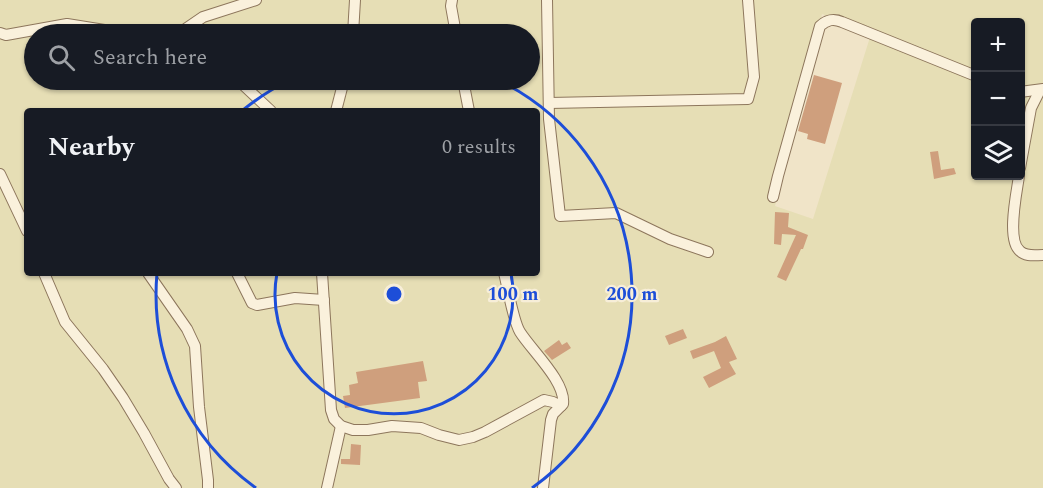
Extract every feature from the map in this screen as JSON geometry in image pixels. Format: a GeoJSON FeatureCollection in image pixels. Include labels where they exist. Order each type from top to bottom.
{"type":"FeatureCollection","features":[{"type":"Feature","properties":{"kind":"street"},"geometry":{"type":"LineString","coordinates":[[195,24],[203,17],[256,0]]}},
{"type":"Feature","properties":{"kind":"street"},"geometry":{"type":"LineString","coordinates":[[354,24],[356,0]]}},
{"type":"Feature","properties":{"kind":"street"},"geometry":{"type":"LineString","coordinates":[[452,0],[455,24]]}},
{"type":"Feature","properties":{"kind":"street"},"geometry":{"type":"LineString","coordinates":[[547,0],[549,118],[561,216],[616,213],[670,239],[708,252]]}},
{"type":"Feature","properties":{"kind":"street"},"geometry":{"type":"LineString","coordinates":[[549,103],[747,99],[754,77],[748,0]]}},
{"type":"Feature","properties":{"kind":"street"},"geometry":{"type":"LineString","coordinates":[[773,198],[820,26],[826,21],[842,21],[971,74]]}},
{"type":"Feature","properties":{"kind":"street"},"geometry":{"type":"LineString","coordinates":[[0,33],[6,35],[24,32]]}},
{"type":"Feature","properties":{"kind":"street"},"geometry":{"type":"LineString","coordinates":[[1025,91],[1041,89]]}},
{"type":"Feature","properties":{"kind":"street"},"geometry":{"type":"LineString","coordinates":[[1025,141],[1031,108],[1041,89]]}},
{"type":"Feature","properties":{"kind":"street"},"geometry":{"type":"LineString","coordinates":[[249,90],[268,108]]}},
{"type":"Feature","properties":{"kind":"street"},"geometry":{"type":"LineString","coordinates":[[337,108],[341,90]]}},
{"type":"Feature","properties":{"kind":"street"},"geometry":{"type":"LineString","coordinates":[[465,90],[468,108]]}},
{"type":"Feature","properties":{"kind":"street"},"geometry":{"type":"LineString","coordinates":[[540,122],[549,118]]}},
{"type":"Feature","properties":{"kind":"street"},"geometry":{"type":"LineString","coordinates":[[0,174],[24,225]]}},
{"type":"Feature","properties":{"kind":"street"},"geometry":{"type":"LineString","coordinates":[[1018,180],[1014,213],[1014,243],[1022,253],[1043,255]]}},
{"type":"Feature","properties":{"kind":"street"},"geometry":{"type":"LineString","coordinates":[[46,276],[65,322],[123,398],[176,488]]}},
{"type":"Feature","properties":{"kind":"street"},"geometry":{"type":"LineString","coordinates":[[150,276],[187,329],[195,346],[208,488]]}},
{"type":"Feature","properties":{"kind":"street"},"geometry":{"type":"LineString","coordinates":[[238,276],[252,303],[258,305],[295,298],[324,300]]}},
{"type":"Feature","properties":{"kind":"street"},"geometry":{"type":"LineString","coordinates":[[322,276],[331,410],[334,419],[341,426],[353,430],[392,426],[421,428],[459,440],[485,432],[544,400],[561,406]]}},
{"type":"Feature","properties":{"kind":"street"},"geometry":{"type":"LineString","coordinates":[[505,276],[518,329],[562,389],[564,400],[551,420],[543,488]]}},
{"type":"Feature","properties":{"kind":"street"},"geometry":{"type":"LineString","coordinates":[[327,488],[341,426]]}},
{"type":"Feature","properties":{"kind":"shaded area"},"geometry":{"type":"Polygon","coordinates":[[[0,0],[1043,0],[1043,488],[0,488],[0,0]],[[822,14],[775,206],[813,219],[871,34],[822,14]]]}},
{"type":"Feature","properties":{"kind":"building"},"geometry":{"type":"Polygon","coordinates":[[[814,75],[842,83],[825,144],[807,139],[808,134],[798,131],[814,75]]]}},
{"type":"Feature","properties":{"kind":"building"},"geometry":{"type":"Polygon","coordinates":[[[938,151],[941,170],[954,168],[956,174],[934,179],[930,152],[938,151]]]}},
{"type":"Feature","properties":{"kind":"building"},"geometry":{"type":"Polygon","coordinates":[[[775,212],[789,213],[788,227],[808,235],[786,281],[777,277],[796,235],[782,234],[781,245],[774,244],[775,212]]]}},
{"type":"Feature","properties":{"kind":"building"},"geometry":{"type":"Polygon","coordinates":[[[683,329],[687,338],[669,345],[665,336],[683,329]]]}},
{"type":"Feature","properties":{"kind":"building"},"geometry":{"type":"Polygon","coordinates":[[[726,336],[737,359],[729,362],[736,374],[709,388],[703,377],[721,368],[714,351],[693,359],[690,351],[726,336]]]}},
{"type":"Feature","properties":{"kind":"building"},"geometry":{"type":"Polygon","coordinates":[[[559,340],[562,345],[567,342],[571,348],[552,360],[544,351],[559,340]]]}},
{"type":"Feature","properties":{"kind":"building"},"geometry":{"type":"Polygon","coordinates":[[[423,361],[427,381],[418,382],[420,398],[345,408],[343,396],[350,395],[349,385],[358,383],[356,372],[423,361]]]}},
{"type":"Feature","properties":{"kind":"building"},"geometry":{"type":"Polygon","coordinates":[[[351,444],[361,445],[360,465],[341,464],[341,459],[350,459],[351,444]]]}}]}
